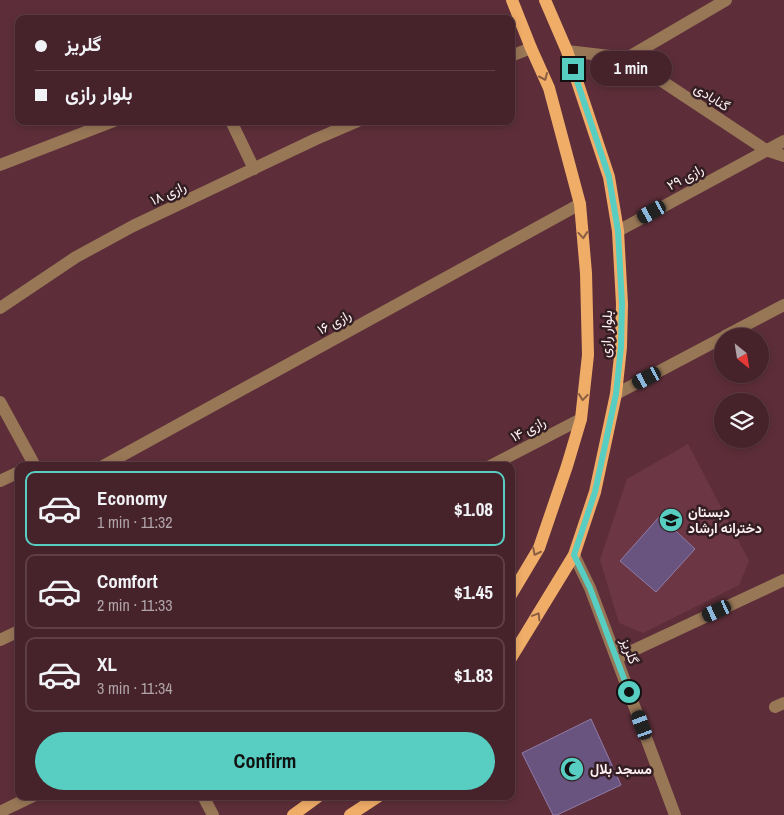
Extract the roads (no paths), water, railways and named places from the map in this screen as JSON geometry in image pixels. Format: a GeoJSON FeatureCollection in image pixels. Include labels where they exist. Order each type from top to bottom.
{"type":"FeatureCollection","features":[{"type":"Feature","properties":{"kind":"main road","name":"بلوار رازی"},"geometry":{"type":"LineString","coordinates":[[512,0],[549,88],[580,204],[586,273],[588,355],[581,418],[567,466],[539,548],[515,588]]}},
{"type":"Feature","properties":{"kind":"main road","name":"بلوار رازی"},"geometry":{"type":"LineString","coordinates":[[515,651],[574,555],[595,492],[616,394],[621,347],[622,304],[618,231],[609,177],[567,51],[546,0]]}},
{"type":"Feature","properties":{"kind":"main road"},"geometry":{"type":"LineString","coordinates":[[294,815],[314,800]]}},
{"type":"Feature","properties":{"kind":"main road"},"geometry":{"type":"LineString","coordinates":[[350,815],[373,800]]}},
{"type":"Feature","properties":{"kind":"street"},"geometry":{"type":"LineString","coordinates":[[627,58],[726,0]]}},
{"type":"Feature","properties":{"kind":"street"},"geometry":{"type":"LineString","coordinates":[[515,54],[531,48]]}},
{"type":"Feature","properties":{"kind":"street","name":"گنابادی"},"geometry":{"type":"LineString","coordinates":[[567,51],[627,58],[766,150],[784,156]]}},
{"type":"Feature","properties":{"kind":"street"},"geometry":{"type":"LineString","coordinates":[[0,165],[104,125]]}},
{"type":"Feature","properties":{"kind":"street"},"geometry":{"type":"LineString","coordinates":[[234,125],[254,169]]}},
{"type":"Feature","properties":{"kind":"street","name":"رازی ۱۸"},"geometry":{"type":"LineString","coordinates":[[0,308],[76,257],[125,230],[349,125]]}},
{"type":"Feature","properties":{"kind":"street","name":"رازی ۲۹"},"geometry":{"type":"LineString","coordinates":[[618,231],[784,140]]}},
{"type":"Feature","properties":{"kind":"street","name":"رازی ۱۶"},"geometry":{"type":"LineString","coordinates":[[110,462],[580,204]]}},
{"type":"Feature","properties":{"kind":"street"},"geometry":{"type":"LineString","coordinates":[[741,328],[784,305]]}},
{"type":"Feature","properties":{"kind":"street"},"geometry":{"type":"LineString","coordinates":[[616,394],[714,342]]}},
{"type":"Feature","properties":{"kind":"street"},"geometry":{"type":"LineString","coordinates":[[0,402],[31,462]]}},
{"type":"Feature","properties":{"kind":"street","name":"رازی ۱۴"},"geometry":{"type":"LineString","coordinates":[[498,462],[581,418]]}},
{"type":"Feature","properties":{"kind":"street"},"geometry":{"type":"LineString","coordinates":[[0,481],[15,474]]}},
{"type":"Feature","properties":{"kind":"street","name":"گلریز"},"geometry":{"type":"LineString","coordinates":[[574,555],[590,588],[675,815]]}},
{"type":"Feature","properties":{"kind":"street"},"geometry":{"type":"LineString","coordinates":[[617,658],[784,580]]}},
{"type":"Feature","properties":{"kind":"street"},"geometry":{"type":"LineString","coordinates":[[0,640],[15,633]]}},
{"type":"Feature","properties":{"kind":"street"},"geometry":{"type":"LineString","coordinates":[[0,812],[25,800]]}},
{"type":"Feature","properties":{"kind":"street"},"geometry":{"type":"LineString","coordinates":[[205,800],[213,815]]}},
{"type":"Feature","properties":{"kind":"place","name":"دبستان دخترانه ارشاد"},"geometry":{"type":"Point","coordinates":[671,520]}},
{"type":"Feature","properties":{"kind":"place","name":"مسجد بلال"},"geometry":{"type":"Point","coordinates":[572,769]}}]}
